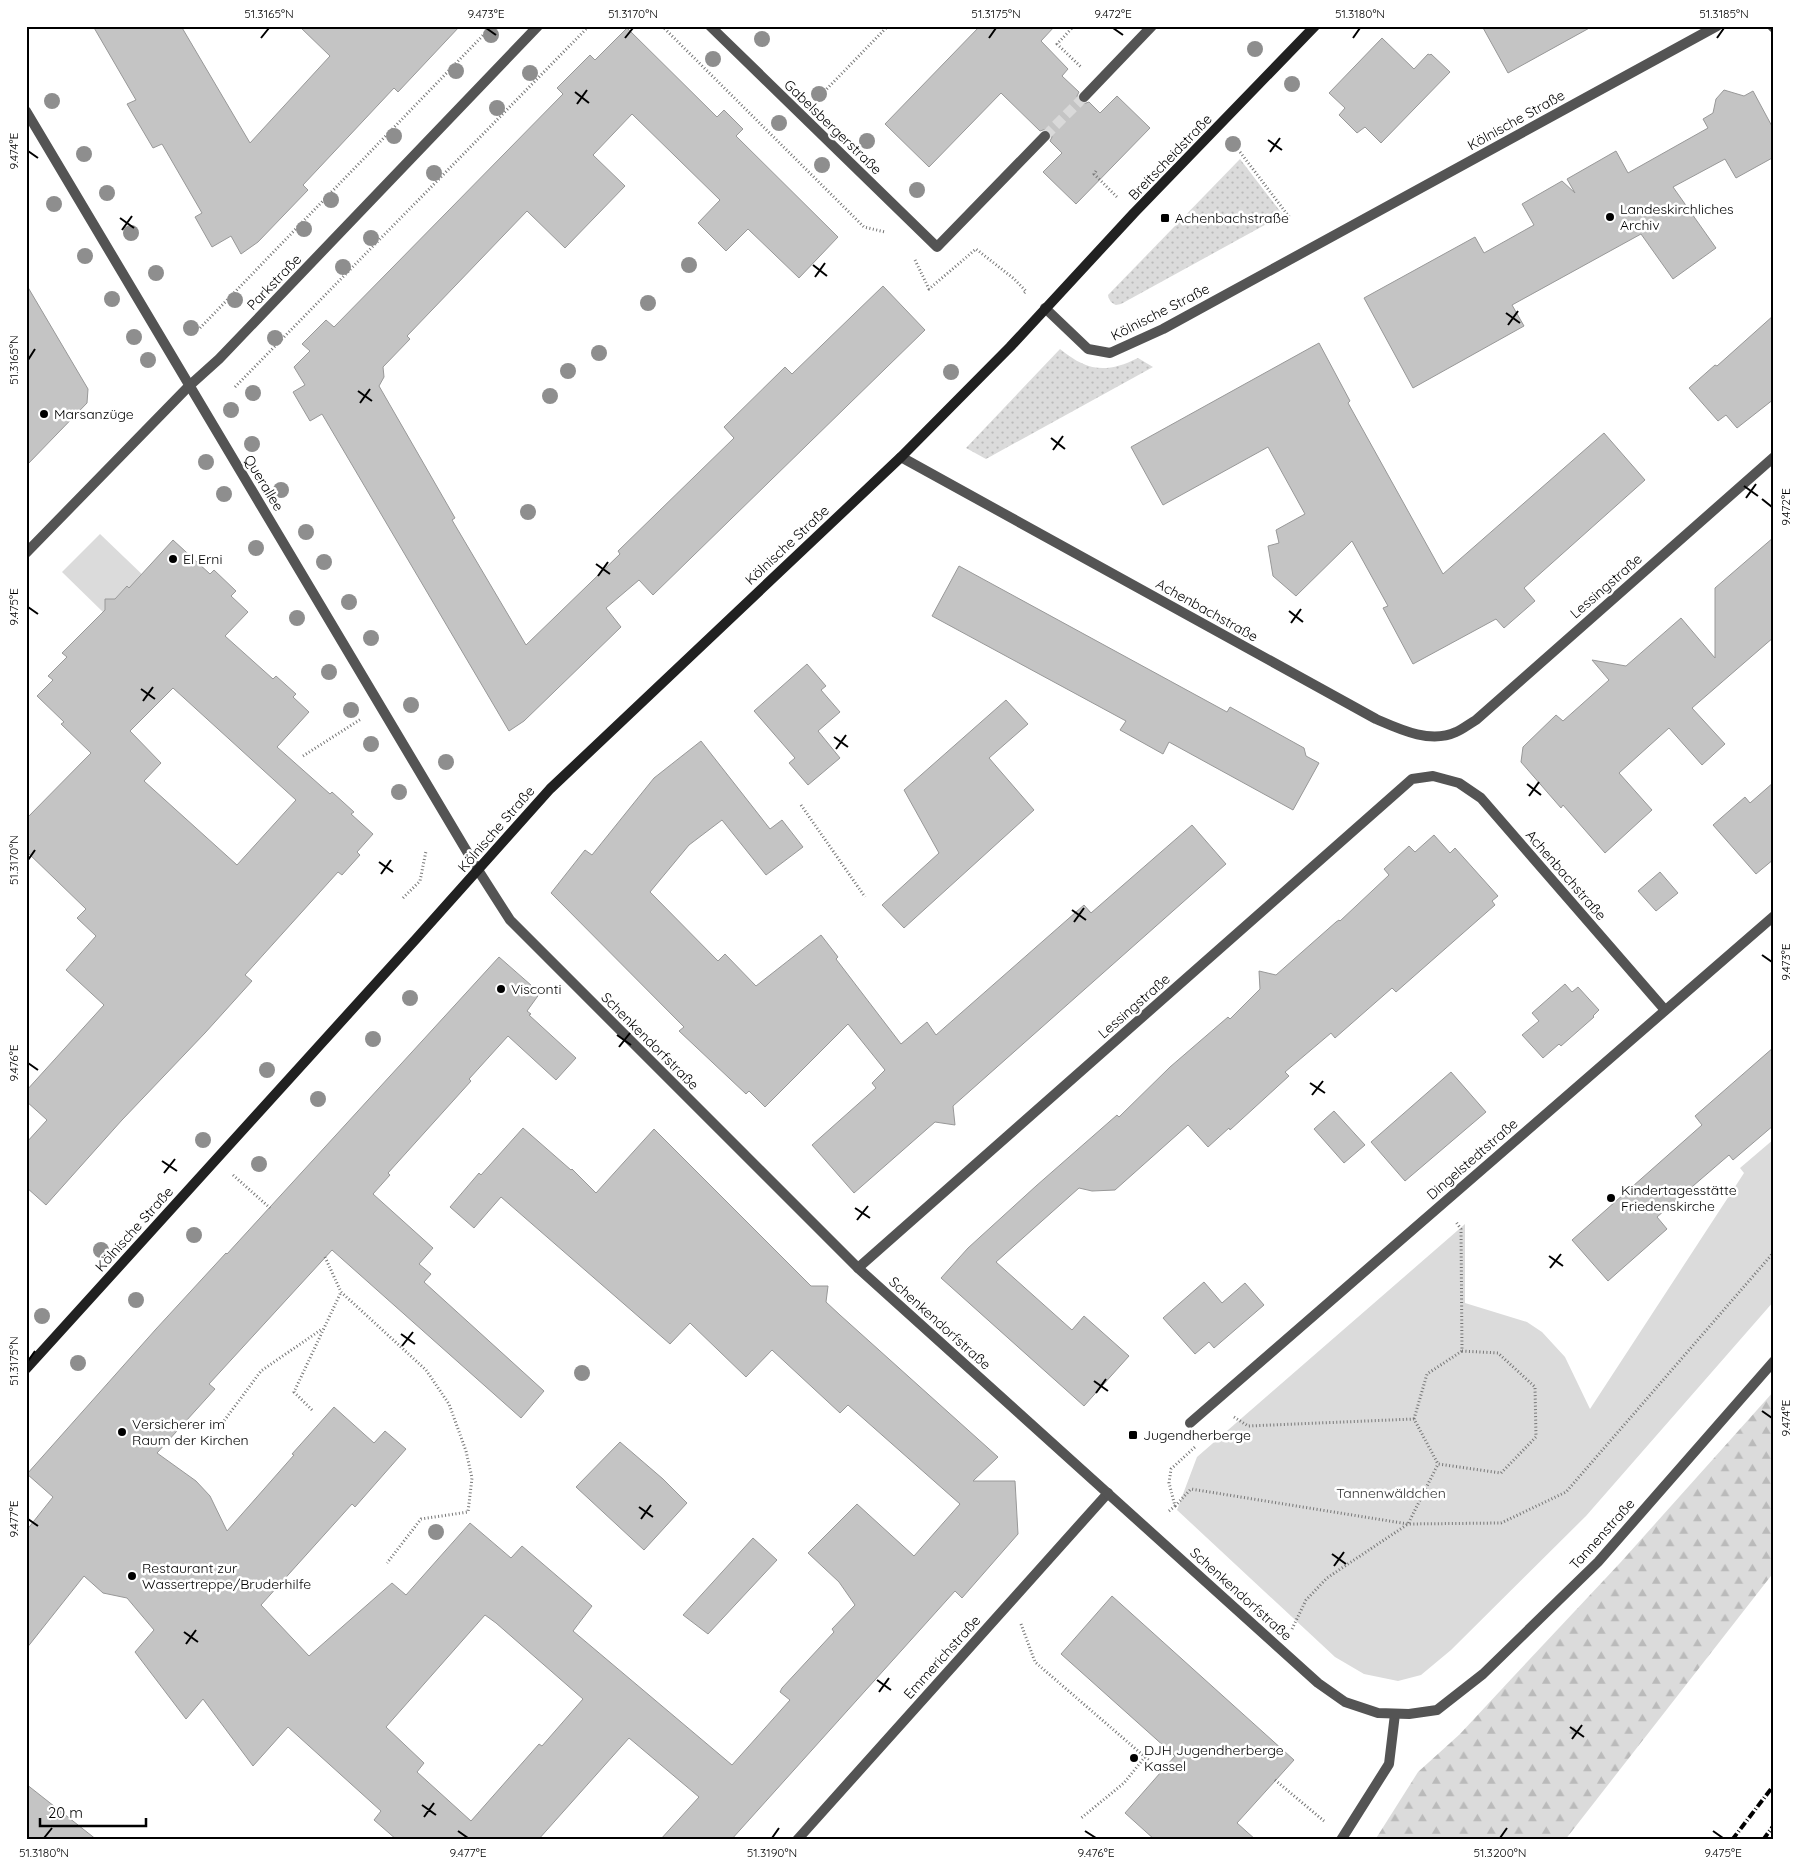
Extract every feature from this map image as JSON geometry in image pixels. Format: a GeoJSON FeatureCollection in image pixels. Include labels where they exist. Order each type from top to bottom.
{"type":"FeatureCollection","features":[{"type":"Feature","properties":{"kind":"main road","name":"Breitscheidstraße"},"geometry":{"type":"LineString","coordinates":[[1045,308],[1315,26]]}},
{"type":"Feature","properties":{"kind":"main road","name":"Kölnische Straße"},"geometry":{"type":"LineString","coordinates":[[26,1369],[550,788],[901,457],[1010,347],[1045,308]]}},
{"type":"Feature","properties":{"kind":"street","name":"Parkstraße"},"geometry":{"type":"LineString","coordinates":[[26,553],[189,386],[219,359],[538,26]]}},
{"type":"Feature","properties":{"kind":"street","name":"Gabelsbergerstraße"},"geometry":{"type":"LineString","coordinates":[[710,26],[937,247],[1045,136]]}},
{"type":"Feature","properties":{"kind":"street"},"geometry":{"type":"LineString","coordinates":[[1084,97],[1152,26]]}},
{"type":"Feature","properties":{"kind":"street","name":"Kölnische Straße"},"geometry":{"type":"LineString","coordinates":[[1045,308],[1088,349],[1110,353],[1163,329],[1717,26]]}},
{"type":"Feature","properties":{"kind":"street","name":"Querallee"},"geometry":{"type":"LineString","coordinates":[[26,111],[478,870]]}},
{"type":"Feature","properties":{"kind":"street","name":"Achenbachstraße"},"geometry":{"type":"LineString","coordinates":[[901,457],[1376,719],[1401,730],[1431,736],[1454,733]]}},
{"type":"Feature","properties":{"kind":"street","name":"Lessingstraße"},"geometry":{"type":"LineString","coordinates":[[1454,733],[1476,720],[1774,457]]}},
{"type":"Feature","properties":{"kind":"street","name":"Achenbachstraße"},"geometry":{"type":"LineString","coordinates":[[1433,776],[1459,783],[1481,798],[1665,1010]]}},
{"type":"Feature","properties":{"kind":"street","name":"Lessingstraße"},"geometry":{"type":"LineString","coordinates":[[858,1268],[1392,796],[1412,779],[1433,776]]}},
{"type":"Feature","properties":{"kind":"street","name":"Schenkendorfstraße"},"geometry":{"type":"LineString","coordinates":[[478,870],[510,920],[858,1268],[1318,1683],[1345,1702],[1378,1713],[1395,1714],[1436,1710]]}},
{"type":"Feature","properties":{"kind":"street","name":"Dingelstedtstraße"},"geometry":{"type":"LineString","coordinates":[[1190,1423],[1774,916]]}},
{"type":"Feature","properties":{"kind":"street","name":"Tannenstraße"},"geometry":{"type":"LineString","coordinates":[[1436,1710],[1483,1674],[1598,1562],[1774,1361]]}},
{"type":"Feature","properties":{"kind":"street","name":"Emmerichstraße"},"geometry":{"type":"LineString","coordinates":[[797,1840],[1108,1493]]}},
{"type":"Feature","properties":{"kind":"street"},"geometry":{"type":"LineString","coordinates":[[1340,1840],[1389,1764],[1395,1714]]}},
{"type":"Feature","properties":{"kind":"path"},"geometry":{"type":"LineString","coordinates":[[200,328],[492,26]]}},
{"type":"Feature","properties":{"kind":"path"},"geometry":{"type":"LineString","coordinates":[[235,387],[589,26]]}},
{"type":"Feature","properties":{"kind":"path"},"geometry":{"type":"LineString","coordinates":[[662,26],[864,227],[885,231],[892,237]]}},
{"type":"Feature","properties":{"kind":"path"},"geometry":{"type":"LineString","coordinates":[[801,115],[888,26]]}},
{"type":"Feature","properties":{"kind":"path"},"geometry":{"type":"LineString","coordinates":[[1074,26],[1057,44],[1097,83]]}},
{"type":"Feature","properties":{"kind":"path"},"geometry":{"type":"LineString","coordinates":[[1240,152],[1290,218]]}},
{"type":"Feature","properties":{"kind":"path"},"geometry":{"type":"LineString","coordinates":[[1096,171],[1094,174],[1117,197]]}},
{"type":"Feature","properties":{"kind":"path"},"geometry":{"type":"LineString","coordinates":[[913,256],[928,289],[976,249],[1013,278],[1026,291]]}},
{"type":"Feature","properties":{"kind":"path"},"geometry":{"type":"LineString","coordinates":[[302,756],[344,730]]}},
{"type":"Feature","properties":{"kind":"path"},"geometry":{"type":"LineString","coordinates":[[801,806],[865,897]]}},
{"type":"Feature","properties":{"kind":"path"},"geometry":{"type":"LineString","coordinates":[[403,898],[420,880],[426,851]]}},
{"type":"Feature","properties":{"kind":"path"},"geometry":{"type":"LineString","coordinates":[[216,1160],[270,1208]]}},
{"type":"Feature","properties":{"kind":"path"},"geometry":{"type":"LineString","coordinates":[[1455,1221],[1461,1229],[1462,1351]]}},
{"type":"Feature","properties":{"kind":"path"},"geometry":{"type":"LineString","coordinates":[[1169,1511],[1191,1489],[1408,1524],[1501,1523],[1566,1492],[1774,1252]]}},
{"type":"Feature","properties":{"kind":"path"},"geometry":{"type":"LineString","coordinates":[[325,1258],[341,1292],[426,1370],[449,1404],[466,1451],[472,1478],[468,1512],[421,1520],[387,1563]]}},
{"type":"Feature","properties":{"kind":"path"},"geometry":{"type":"LineString","coordinates":[[312,1410],[294,1392],[341,1292]]}},
{"type":"Feature","properties":{"kind":"path"},"geometry":{"type":"LineString","coordinates":[[218,1429],[261,1371],[322,1329]]}},
{"type":"Feature","properties":{"kind":"path"},"geometry":{"type":"LineString","coordinates":[[1462,1351],[1498,1353],[1535,1387],[1536,1438],[1501,1473],[1438,1464],[1414,1419],[1427,1374],[1462,1351]]}},
{"type":"Feature","properties":{"kind":"path"},"geometry":{"type":"LineString","coordinates":[[1231,1415],[1248,1426],[1414,1419]]}},
{"type":"Feature","properties":{"kind":"path"},"geometry":{"type":"LineString","coordinates":[[1175,1506],[1170,1483],[1171,1469],[1195,1447]]}},
{"type":"Feature","properties":{"kind":"path"},"geometry":{"type":"LineString","coordinates":[[1282,1650],[1306,1600],[1327,1578],[1408,1524],[1438,1464]]}},
{"type":"Feature","properties":{"kind":"path"},"geometry":{"type":"LineString","coordinates":[[1020,1619],[1034,1662],[1162,1771]]}},
{"type":"Feature","properties":{"kind":"path"},"geometry":{"type":"LineString","coordinates":[[1080,1819],[1124,1783],[1145,1757]]}},
{"type":"Feature","properties":{"kind":"path"},"geometry":{"type":"LineString","coordinates":[[1276,1780],[1326,1823]]}},
{"type":"Feature","properties":{"kind":"green space"},"geometry":{"type":"Polygon","coordinates":[[[1240,159],[1283,215],[1121,304],[1116,305],[1112,302],[1108,295],[1240,159]]]}},
{"type":"Feature","properties":{"kind":"green space"},"geometry":{"type":"Polygon","coordinates":[[[1060,349],[1079,362],[1097,368],[1116,366],[1138,358],[1153,367],[986,459],[966,448],[1060,349]]]}},
{"type":"Feature","properties":{"kind":"green space"},"geometry":{"type":"Polygon","coordinates":[[[100,534],[149,581],[135,595],[127,586],[115,599],[105,599],[105,614],[62,572],[100,534]]]}},
{"type":"Feature","properties":{"kind":"green space","name":"Tannenwäldchen"},"geometry":{"type":"Polygon","coordinates":[[[1774,1139],[1774,1301],[1586,1516],[1451,1650],[1421,1675],[1398,1681],[1364,1674],[1335,1657],[1177,1510],[1197,1457],[1465,1224],[1465,1303],[1527,1322],[1542,1332],[1565,1357],[1590,1409],[1744,1173],[1740,1168],[1774,1139]]]}},
{"type":"Feature","properties":{"kind":"green space"},"geometry":{"type":"Polygon","coordinates":[[[1774,1391],[1774,1572],[1565,1840],[1375,1840],[1418,1772],[1460,1734],[1620,1563],[1774,1391]]]}},
{"type":"Feature","properties":{"kind":"building"},"geometry":{"type":"Polygon","coordinates":[[[93,26],[181,26],[250,143],[330,56],[299,26],[460,26],[398,92],[394,88],[303,185],[308,190],[258,242],[241,254],[231,236],[212,247],[195,217],[202,213],[162,144],[153,148],[127,104],[136,100],[93,26]]]}},
{"type":"Feature","properties":{"kind":"building"},"geometry":{"type":"Polygon","coordinates":[[[980,26],[1055,26],[1041,41],[1068,69],[1062,76],[1079,92],[1077,96],[1079,102],[1083,104],[1089,102],[1100,113],[1117,96],[1150,128],[1076,204],[1043,172],[1062,153],[1050,141],[1052,137],[1050,131],[1046,129],[1040,131],[1001,93],[929,167],[885,124],[980,26]]]}},
{"type":"Feature","properties":{"kind":"building"},"geometry":{"type":"Polygon","coordinates":[[[1482,26],[1593,26],[1508,73],[1482,26]]]}},
{"type":"Feature","properties":{"kind":"building"},"geometry":{"type":"Polygon","coordinates":[[[627,28],[717,117],[724,110],[743,129],[736,136],[838,237],[799,278],[748,229],[726,251],[698,223],[720,200],[632,114],[593,155],[625,186],[565,248],[527,211],[407,336],[410,339],[383,367],[384,377],[379,386],[455,518],[452,520],[526,645],[620,554],[618,551],[734,438],[724,427],[785,367],[792,374],[883,286],[925,330],[653,595],[639,580],[606,608],[621,627],[524,721],[509,731],[322,414],[310,421],[293,392],[305,385],[294,367],[310,351],[302,344],[326,320],[334,327],[563,94],[557,88],[590,55],[595,60],[627,28]]]}},
{"type":"Feature","properties":{"kind":"building"},"geometry":{"type":"Polygon","coordinates":[[[1382,38],[1414,69],[1428,54],[1431,54],[1450,72],[1381,143],[1365,127],[1357,133],[1339,115],[1345,108],[1329,93],[1382,38]]]}},
{"type":"Feature","properties":{"kind":"building"},"geometry":{"type":"Polygon","coordinates":[[[1724,90],[1744,96],[1753,91],[1774,130],[1774,157],[1736,178],[1725,159],[1673,187],[1716,248],[1673,279],[1641,234],[1512,305],[1524,326],[1413,388],[1364,298],[1475,237],[1484,253],[1534,225],[1522,204],[1562,181],[1575,193],[1567,179],[1616,151],[1628,173],[1708,128],[1703,119],[1713,113],[1716,99],[1724,90]]]}},
{"type":"Feature","properties":{"kind":"building"},"geometry":{"type":"Polygon","coordinates":[[[26,284],[88,389],[87,403],[26,466],[26,284]]]}},
{"type":"Feature","properties":{"kind":"building"},"geometry":{"type":"Polygon","coordinates":[[[1774,315],[1774,399],[1737,428],[1726,415],[1718,421],[1689,388],[1715,365],[1717,366],[1774,315]]]}},
{"type":"Feature","properties":{"kind":"building"},"geometry":{"type":"Polygon","coordinates":[[[1319,343],[1350,401],[1348,403],[1443,574],[1604,433],[1645,480],[1524,588],[1535,601],[1504,628],[1496,619],[1413,664],[1383,608],[1388,606],[1352,541],[1296,596],[1273,576],[1268,546],[1279,543],[1276,530],[1305,514],[1268,447],[1163,505],[1131,447],[1319,343]]]}},
{"type":"Feature","properties":{"kind":"building"},"geometry":{"type":"Polygon","coordinates":[[[1774,537],[1774,637],[1692,708],[1725,744],[1702,765],[1669,728],[1619,773],[1652,810],[1605,853],[1563,805],[1561,808],[1521,762],[1523,747],[1556,715],[1563,721],[1609,680],[1592,660],[1626,666],[1681,618],[1715,658],[1715,588],[1774,537]]]}},
{"type":"Feature","properties":{"kind":"building"},"geometry":{"type":"Polygon","coordinates":[[[173,540],[210,574],[214,570],[236,591],[231,596],[248,612],[225,636],[273,679],[276,676],[296,694],[293,697],[309,712],[277,747],[330,794],[332,792],[354,812],[351,814],[373,834],[357,852],[360,855],[342,875],[338,872],[245,975],[252,981],[122,1120],[46,1205],[26,1187],[26,1143],[47,1120],[26,1101],[26,1091],[104,1005],[66,970],[96,936],[77,918],[86,909],[26,851],[26,819],[91,753],[61,724],[64,722],[37,696],[53,680],[48,676],[67,657],[62,653],[105,610],[105,599],[115,599],[127,586],[129,588],[173,540]],[[173,688],[130,731],[161,763],[144,781],[237,865],[296,800],[173,688]]]}},
{"type":"Feature","properties":{"kind":"building"},"geometry":{"type":"Polygon","coordinates":[[[959,566],[1227,712],[1230,707],[1304,748],[1306,756],[1319,763],[1293,810],[1169,742],[1163,754],[1120,730],[1126,721],[932,616],[959,566]]]}},
{"type":"Feature","properties":{"kind":"building"},"geometry":{"type":"Polygon","coordinates":[[[807,664],[826,686],[821,690],[840,712],[818,731],[840,758],[808,785],[789,763],[795,758],[754,711],[807,664]]]}},
{"type":"Feature","properties":{"kind":"building"},"geometry":{"type":"Polygon","coordinates":[[[1006,700],[1028,724],[989,758],[1034,810],[904,928],[882,905],[939,853],[904,790],[1006,700]]]}},
{"type":"Feature","properties":{"kind":"building"},"geometry":{"type":"Polygon","coordinates":[[[701,741],[770,829],[782,820],[803,847],[766,875],[722,820],[689,845],[650,892],[718,961],[725,954],[756,986],[821,935],[838,957],[836,959],[901,1044],[927,1022],[936,1035],[1084,905],[1091,913],[1192,825],[1226,864],[953,1106],[955,1125],[935,1122],[854,1193],[812,1145],[876,1088],[872,1083],[885,1070],[848,1024],[765,1107],[749,1091],[746,1094],[679,1031],[684,1027],[551,893],[585,850],[592,855],[654,778],[701,741]]]}},
{"type":"Feature","properties":{"kind":"building"},"geometry":{"type":"Polygon","coordinates":[[[1774,782],[1774,859],[1756,874],[1713,825],[1745,797],[1750,803],[1774,782]]]}},
{"type":"Feature","properties":{"kind":"building"},"geometry":{"type":"Polygon","coordinates":[[[1434,835],[1450,853],[1455,848],[1498,896],[1492,901],[1495,905],[1396,992],[1392,988],[1335,1038],[1331,1033],[1285,1072],[1289,1076],[1230,1130],[1229,1128],[1208,1147],[1188,1125],[1115,1190],[1092,1191],[1079,1188],[996,1262],[1072,1330],[1084,1316],[1129,1356],[1084,1406],[941,1278],[968,1248],[1036,1186],[1117,1115],[1119,1117],[1170,1067],[1228,1017],[1230,1019],[1260,989],[1259,971],[1276,975],[1336,922],[1340,921],[1389,875],[1384,869],[1409,846],[1415,852],[1434,835]]]}},
{"type":"Feature","properties":{"kind":"building"},"geometry":{"type":"Polygon","coordinates":[[[1660,872],[1678,893],[1656,911],[1638,891],[1660,872]]]}},
{"type":"Feature","properties":{"kind":"building"},"geometry":{"type":"Polygon","coordinates":[[[499,957],[540,993],[527,1011],[531,1014],[529,1015],[576,1058],[556,1080],[508,1036],[469,1079],[471,1081],[388,1173],[390,1175],[373,1194],[433,1248],[419,1264],[431,1274],[424,1282],[544,1391],[521,1418],[332,1250],[209,1384],[215,1389],[157,1453],[196,1481],[210,1496],[227,1531],[334,1407],[374,1443],[385,1431],[406,1449],[355,1507],[352,1504],[261,1605],[309,1656],[392,1583],[406,1595],[470,1523],[511,1558],[522,1546],[592,1606],[573,1631],[732,1765],[790,1700],[780,1692],[782,1688],[834,1632],[832,1629],[855,1605],[839,1582],[808,1553],[857,1504],[914,1556],[960,1504],[848,1405],[840,1413],[772,1350],[746,1377],[690,1323],[670,1344],[501,1197],[474,1228],[450,1207],[479,1173],[481,1175],[523,1128],[572,1169],[596,1193],[654,1129],[811,1286],[828,1286],[826,1302],[998,1457],[973,1481],[1015,1481],[1018,1534],[962,1598],[955,1591],[731,1840],[660,1840],[699,1797],[629,1738],[538,1840],[397,1840],[374,1820],[381,1811],[288,1727],[253,1766],[203,1699],[186,1719],[135,1652],[154,1630],[127,1598],[103,1593],[84,1576],[26,1649],[26,1531],[53,1497],[27,1474],[156,1329],[499,957]],[[485,1615],[386,1727],[424,1763],[417,1772],[471,1821],[539,1744],[542,1746],[583,1699],[485,1615]]]}},
{"type":"Feature","properties":{"kind":"building"},"geometry":{"type":"Polygon","coordinates":[[[1565,984],[1572,992],[1578,987],[1599,1010],[1594,1017],[1561,1046],[1559,1044],[1543,1058],[1522,1035],[1539,1021],[1532,1013],[1565,984]]]}},
{"type":"Feature","properties":{"kind":"building"},"geometry":{"type":"Polygon","coordinates":[[[1774,1047],[1774,1125],[1733,1160],[1729,1155],[1657,1217],[1667,1229],[1608,1281],[1572,1240],[1702,1125],[1695,1116],[1774,1047]]]}},
{"type":"Feature","properties":{"kind":"building"},"geometry":{"type":"Polygon","coordinates":[[[1451,1072],[1486,1112],[1405,1181],[1371,1142],[1451,1072]]]}},
{"type":"Feature","properties":{"kind":"building"},"geometry":{"type":"Polygon","coordinates":[[[1334,1111],[1365,1145],[1344,1163],[1314,1129],[1334,1111]]]}},
{"type":"Feature","properties":{"kind":"building"},"geometry":{"type":"Polygon","coordinates":[[[1204,1282],[1222,1303],[1245,1283],[1264,1305],[1214,1348],[1209,1342],[1195,1354],[1163,1318],[1204,1282]]]}},
{"type":"Feature","properties":{"kind":"building"},"geometry":{"type":"Polygon","coordinates":[[[620,1442],[663,1479],[687,1503],[644,1550],[576,1487],[620,1442]]]}},
{"type":"Feature","properties":{"kind":"building"},"geometry":{"type":"Polygon","coordinates":[[[753,1538],[777,1560],[708,1634],[683,1615],[753,1538]]]}},
{"type":"Feature","properties":{"kind":"building"},"geometry":{"type":"Polygon","coordinates":[[[1112,1596],[1294,1760],[1237,1823],[1256,1840],[1155,1840],[1125,1813],[1175,1756],[1061,1654],[1112,1596]]]}},
{"type":"Feature","properties":{"kind":"building"},"geometry":{"type":"Polygon","coordinates":[[[26,1784],[97,1840],[26,1840],[26,1784]]]}},
{"type":"Feature","properties":{"kind":"tunnel"},"geometry":{"type":"LineString","coordinates":[[1045,136],[1084,97]]}},
{"type":"Feature","properties":{"kind":"railway"},"geometry":{"type":"LineString","coordinates":[[1732,1840],[1774,1785]]}},
{"type":"Feature","properties":{"kind":"railway"},"geometry":{"type":"LineString","coordinates":[[1763,1840],[1774,1825]]}},
{"type":"Feature","properties":{"kind":"place","name":"Landeskirchliches Archiv"},"geometry":{"type":"Point","coordinates":[1610,217]}},
{"type":"Feature","properties":{"kind":"place","name":"Achenbachstraße"},"geometry":{"type":"Point","coordinates":[1165,218]}},
{"type":"Feature","properties":{"kind":"place","name":"Marsanzüge"},"geometry":{"type":"Point","coordinates":[44,414]}},
{"type":"Feature","properties":{"kind":"place","name":"El Erni"},"geometry":{"type":"Point","coordinates":[173,559]}},
{"type":"Feature","properties":{"kind":"place","name":"Visconti"},"geometry":{"type":"Point","coordinates":[501,989]}},
{"type":"Feature","properties":{"kind":"place","name":"Kindertagesstätte Friedenskirche"},"geometry":{"type":"Point","coordinates":[1611,1198]}},
{"type":"Feature","properties":{"kind":"place","name":"Versicherer im Raum der Kirchen"},"geometry":{"type":"Point","coordinates":[122,1432]}},
{"type":"Feature","properties":{"kind":"place","name":"Jugendherberge"},"geometry":{"type":"Point","coordinates":[1133,1435]}},
{"type":"Feature","properties":{"kind":"place","name":"Restaurant zur Wassertreppe/Bruderhilfe"},"geometry":{"type":"Point","coordinates":[132,1576]}},
{"type":"Feature","properties":{"kind":"place","name":"DJH Jugendherberge Kassel"},"geometry":{"type":"Point","coordinates":[1134,1758]}}]}
